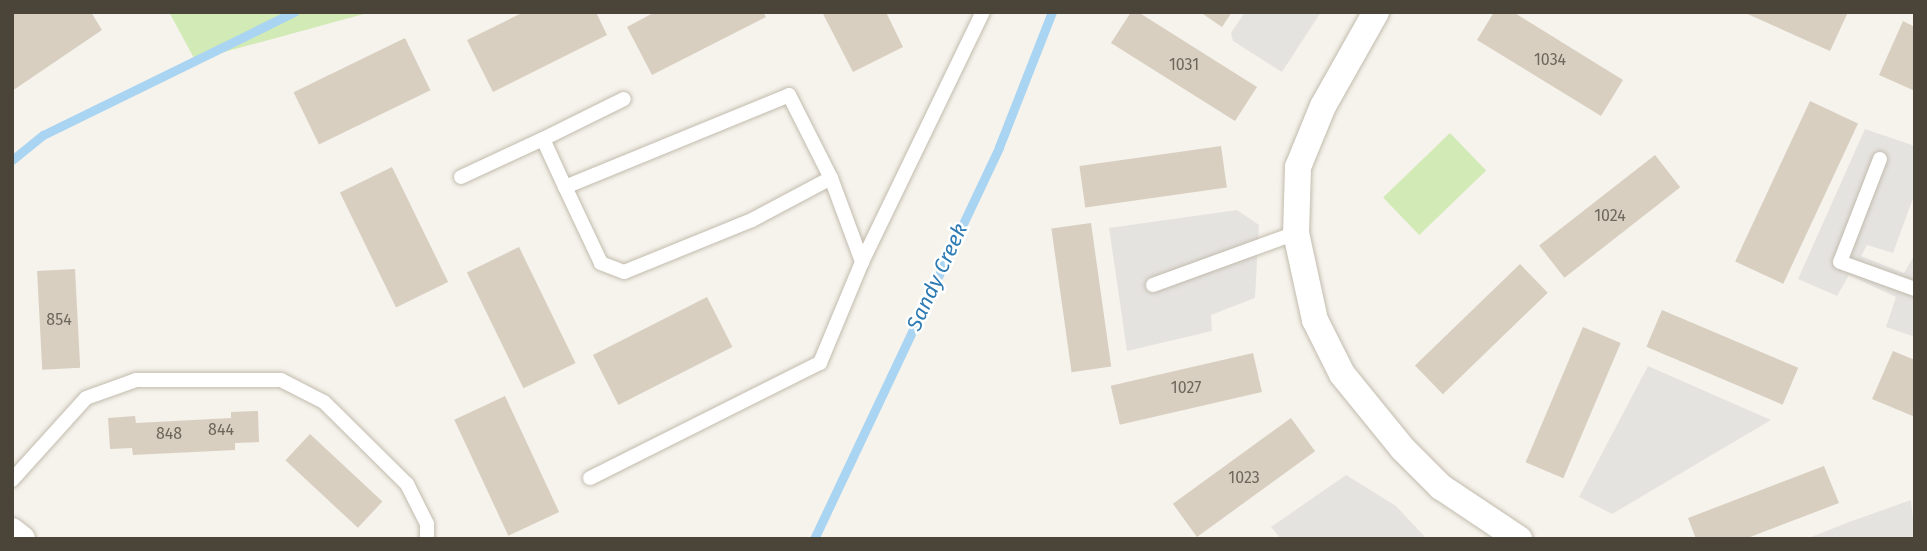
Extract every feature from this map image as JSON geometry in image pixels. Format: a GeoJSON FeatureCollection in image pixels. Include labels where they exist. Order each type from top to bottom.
{"type":"FeatureCollection","features":[{"type":"Feature","properties":{"kind":"street"},"geometry":{"type":"LineString","coordinates":[[1376,12],[1307,139],[1295,194],[1296,233],[1315,320],[1342,374],[1374,417],[1441,487],[1518,539]]}},
{"type":"Feature","properties":{"kind":"street"},"geometry":{"type":"LineString","coordinates":[[12,531],[22,539]]}},
{"type":"Feature","properties":{"kind":"lane"},"geometry":{"type":"LineString","coordinates":[[590,478],[820,363],[862,262],[980,14]]}},
{"type":"Feature","properties":{"kind":"lane"},"geometry":{"type":"LineString","coordinates":[[565,187],[789,95],[831,178],[862,262]]}},
{"type":"Feature","properties":{"kind":"lane"},"geometry":{"type":"LineString","coordinates":[[461,177],[624,99]]}},
{"type":"Feature","properties":{"kind":"lane"},"geometry":{"type":"LineString","coordinates":[[543,139],[601,263],[624,272],[752,220],[831,178]]}},
{"type":"Feature","properties":{"kind":"lane"},"geometry":{"type":"LineString","coordinates":[[1880,159],[1840,262],[1915,289]]}},
{"type":"Feature","properties":{"kind":"lane"},"geometry":{"type":"LineString","coordinates":[[1153,285],[1296,233]]}},
{"type":"Feature","properties":{"kind":"lane"},"geometry":{"type":"LineString","coordinates":[[12,480],[86,398],[136,380],[281,380],[324,402],[407,484],[427,524],[427,539]]}},
{"type":"Feature","properties":{"kind":"green space"},"geometry":{"type":"Polygon","coordinates":[[[169,12],[371,12],[195,60],[169,12]]]}},
{"type":"Feature","properties":{"kind":"green space"},"geometry":{"type":"Polygon","coordinates":[[[1450,133],[1486,170],[1419,235],[1383,198],[1450,133]]]}},
{"type":"Feature","properties":{"kind":"shaded area"},"geometry":{"type":"Polygon","coordinates":[[[1245,12],[1321,12],[1282,72],[1233,41],[1231,33],[1245,12]]]}},
{"type":"Feature","properties":{"kind":"shaded area"},"geometry":{"type":"Polygon","coordinates":[[[1865,129],[1915,146],[1915,193],[1893,253],[1867,245],[1861,256],[1904,273],[1915,254],[1915,337],[1886,327],[1896,297],[1849,275],[1837,296],[1798,279],[1865,129]]]}},
{"type":"Feature","properties":{"kind":"shaded area"},"geometry":{"type":"Polygon","coordinates":[[[1237,210],[1259,225],[1255,298],[1211,315],[1212,331],[1127,351],[1109,228],[1237,210]]]}},
{"type":"Feature","properties":{"kind":"shaded area"},"geometry":{"type":"Polygon","coordinates":[[[1648,366],[1771,420],[1612,514],[1579,497],[1648,366]]]}},
{"type":"Feature","properties":{"kind":"shaded area"},"geometry":{"type":"Polygon","coordinates":[[[1346,475],[1396,506],[1427,539],[1281,539],[1271,527],[1346,475]]]}},
{"type":"Feature","properties":{"kind":"shaded area"},"geometry":{"type":"Polygon","coordinates":[[[1911,500],[1915,539],[1806,539],[1852,521],[1911,500]]]}},
{"type":"Feature","properties":{"kind":"building"},"geometry":{"type":"Polygon","coordinates":[[[12,12],[91,12],[102,30],[12,91],[12,12]]]}},
{"type":"Feature","properties":{"kind":"building"},"geometry":{"type":"Polygon","coordinates":[[[524,12],[596,12],[607,35],[493,92],[467,40],[524,12]]]}},
{"type":"Feature","properties":{"kind":"building"},"geometry":{"type":"Polygon","coordinates":[[[655,12],[763,12],[766,17],[652,75],[627,27],[655,12]]]}},
{"type":"Feature","properties":{"kind":"building"},"geometry":{"type":"Polygon","coordinates":[[[822,12],[886,12],[903,47],[853,72],[822,12]]]}},
{"type":"Feature","properties":{"kind":"building"},"geometry":{"type":"Polygon","coordinates":[[[1131,12],[1138,12],[1257,87],[1235,121],[1111,43],[1131,12]]]}},
{"type":"Feature","properties":{"kind":"building"},"geometry":{"type":"Polygon","coordinates":[[[1200,12],[1232,12],[1222,27],[1200,12]]]}},
{"type":"Feature","properties":{"kind":"building"},"geometry":{"type":"Polygon","coordinates":[[[1494,12],[1513,12],[1623,80],[1601,116],[1477,40],[1494,12]]]}},
{"type":"Feature","properties":{"kind":"building"},"geometry":{"type":"Polygon","coordinates":[[[1743,12],[1848,12],[1830,51],[1743,12]]]}},
{"type":"Feature","properties":{"kind":"building"},"geometry":{"type":"Polygon","coordinates":[[[1903,21],[1915,27],[1915,91],[1879,75],[1903,21]]]}},
{"type":"Feature","properties":{"kind":"building"},"geometry":{"type":"Polygon","coordinates":[[[405,38],[430,90],[319,144],[294,92],[405,38]]]}},
{"type":"Feature","properties":{"kind":"building"},"geometry":{"type":"Polygon","coordinates":[[[1810,101],[1858,123],[1783,284],[1735,261],[1810,101]]]}},
{"type":"Feature","properties":{"kind":"building"},"geometry":{"type":"Polygon","coordinates":[[[1221,146],[1227,188],[1085,207],[1079,166],[1221,146]]]}},
{"type":"Feature","properties":{"kind":"building"},"geometry":{"type":"Polygon","coordinates":[[[1655,155],[1680,187],[1564,278],[1539,246],[1655,155]]]}},
{"type":"Feature","properties":{"kind":"building"},"geometry":{"type":"Polygon","coordinates":[[[392,167],[448,282],[396,307],[340,192],[392,167]]]}},
{"type":"Feature","properties":{"kind":"building"},"geometry":{"type":"Polygon","coordinates":[[[1091,223],[1111,367],[1072,372],[1051,229],[1091,223]]]}},
{"type":"Feature","properties":{"kind":"building"},"geometry":{"type":"Polygon","coordinates":[[[519,247],[576,363],[523,388],[467,272],[519,247]]]}},
{"type":"Feature","properties":{"kind":"building"},"geometry":{"type":"Polygon","coordinates":[[[1520,264],[1548,293],[1443,394],[1415,365],[1520,264]]]}},
{"type":"Feature","properties":{"kind":"building"},"geometry":{"type":"Polygon","coordinates":[[[75,269],[80,368],[42,370],[37,271],[75,269]]]}},
{"type":"Feature","properties":{"kind":"building"},"geometry":{"type":"Polygon","coordinates":[[[707,297],[732,347],[618,405],[593,355],[707,297]]]}},
{"type":"Feature","properties":{"kind":"building"},"geometry":{"type":"Polygon","coordinates":[[[1662,310],[1798,368],[1783,405],[1646,347],[1662,310]]]}},
{"type":"Feature","properties":{"kind":"building"},"geometry":{"type":"Polygon","coordinates":[[[1583,327],[1621,343],[1563,478],[1526,462],[1583,327]]]}},
{"type":"Feature","properties":{"kind":"building"},"geometry":{"type":"Polygon","coordinates":[[[1893,351],[1915,360],[1915,417],[1872,399],[1893,351]]]}},
{"type":"Feature","properties":{"kind":"building"},"geometry":{"type":"Polygon","coordinates":[[[1253,353],[1262,392],[1120,425],[1111,386],[1253,353]]]}},
{"type":"Feature","properties":{"kind":"building"},"geometry":{"type":"Polygon","coordinates":[[[505,396],[559,512],[508,536],[454,420],[505,396]]]}},
{"type":"Feature","properties":{"kind":"building"},"geometry":{"type":"Polygon","coordinates":[[[258,411],[259,442],[235,443],[235,450],[133,455],[132,448],[110,449],[108,418],[135,416],[136,423],[231,418],[231,412],[258,411]]]}},
{"type":"Feature","properties":{"kind":"building"},"geometry":{"type":"Polygon","coordinates":[[[1291,418],[1315,451],[1197,537],[1173,504],[1291,418]]]}},
{"type":"Feature","properties":{"kind":"building"},"geometry":{"type":"Polygon","coordinates":[[[310,434],[382,502],[358,528],[285,460],[310,434]]]}},
{"type":"Feature","properties":{"kind":"building"},"geometry":{"type":"Polygon","coordinates":[[[1824,466],[1839,503],[1745,539],[1696,539],[1688,518],[1824,466]]]}},
{"type":"Feature","properties":{"kind":"waterway"},"geometry":{"type":"LineString","coordinates":[[12,160],[43,135],[294,12]]}},
{"type":"Feature","properties":{"kind":"waterway","name":"Sandy Creek"},"geometry":{"type":"LineString","coordinates":[[814,539],[999,147],[1052,12]]}}]}
